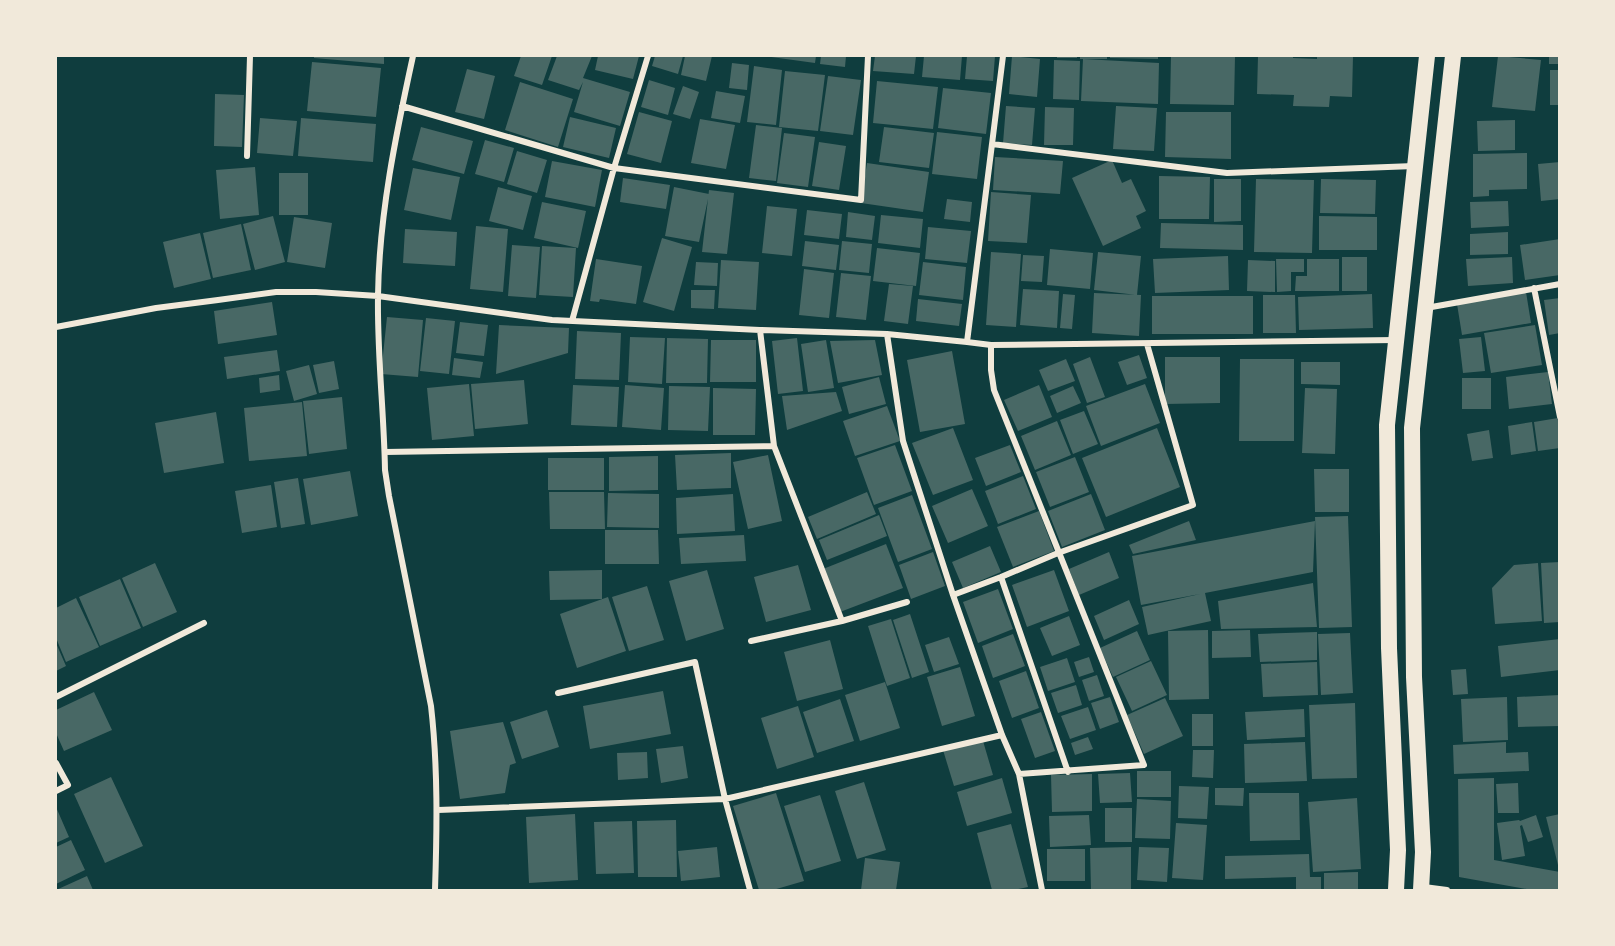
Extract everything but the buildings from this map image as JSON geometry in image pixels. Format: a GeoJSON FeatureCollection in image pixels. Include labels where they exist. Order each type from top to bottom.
{"type":"FeatureCollection","features":[{"type":"Feature","properties":{"kind":"highway"},"geometry":{"type":"LineString","coordinates":[[1396,891],[1398,850],[1389,648],[1387,425],[1427,56]]}},
{"type":"Feature","properties":{"kind":"highway"},"geometry":{"type":"LineString","coordinates":[[1421,889],[1423,852],[1414,666],[1412,428],[1453,56]]}},
{"type":"Feature","properties":{"kind":"street"},"geometry":{"type":"LineString","coordinates":[[247,156],[250,56]]}},
{"type":"Feature","properties":{"kind":"street"},"geometry":{"type":"LineString","coordinates":[[413,56],[402,106],[382,232],[378,296],[389,496],[431,706],[438,810],[435,891]]}},
{"type":"Feature","properties":{"kind":"street"},"geometry":{"type":"LineString","coordinates":[[572,321],[614,168],[648,56]]}},
{"type":"Feature","properties":{"kind":"street"},"geometry":{"type":"LineString","coordinates":[[402,106],[614,168],[861,200],[868,56]]}},
{"type":"Feature","properties":{"kind":"street"},"geometry":{"type":"LineString","coordinates":[[967,342],[1003,56]]}},
{"type":"Feature","properties":{"kind":"street"},"geometry":{"type":"LineString","coordinates":[[992,144],[1227,173],[1415,166]]}},
{"type":"Feature","properties":{"kind":"street"},"geometry":{"type":"LineString","coordinates":[[1425,308],[1560,284]]}},
{"type":"Feature","properties":{"kind":"street"},"geometry":{"type":"LineString","coordinates":[[1534,288],[1560,417]]}},
{"type":"Feature","properties":{"kind":"street"},"geometry":{"type":"LineString","coordinates":[[56,327],[156,308],[276,292],[378,296],[552,320],[887,334],[992,345],[1397,339]]}},
{"type":"Feature","properties":{"kind":"street"},"geometry":{"type":"LineString","coordinates":[[760,330],[774,446],[842,621]]}},
{"type":"Feature","properties":{"kind":"street"},"geometry":{"type":"LineString","coordinates":[[887,334],[903,441],[952,595],[1002,735],[1020,774],[1042,891]]}},
{"type":"Feature","properties":{"kind":"street"},"geometry":{"type":"LineString","coordinates":[[952,595],[1058,553],[1194,505],[1147,344]]}},
{"type":"Feature","properties":{"kind":"street"},"geometry":{"type":"LineString","coordinates":[[992,345],[991,370],[994,390],[1144,765],[1020,774]]}},
{"type":"Feature","properties":{"kind":"street"},"geometry":{"type":"LineString","coordinates":[[385,452],[774,446]]}},
{"type":"Feature","properties":{"kind":"street"},"geometry":{"type":"LineString","coordinates":[[1001,577],[1068,772]]}},
{"type":"Feature","properties":{"kind":"street"},"geometry":{"type":"LineString","coordinates":[[751,641],[842,621],[908,602]]}},
{"type":"Feature","properties":{"kind":"street"},"geometry":{"type":"LineString","coordinates":[[56,697],[204,623]]}},
{"type":"Feature","properties":{"kind":"street"},"geometry":{"type":"LineString","coordinates":[[558,693],[695,662],[725,799],[750,891]]}},
{"type":"Feature","properties":{"kind":"street"},"geometry":{"type":"LineString","coordinates":[[438,810],[725,799],[1002,735]]}},
{"type":"Feature","properties":{"kind":"street"},"geometry":{"type":"LineString","coordinates":[[56,763],[68,785],[56,791]]}},
{"type":"Feature","properties":{"kind":"street"},"geometry":{"type":"LineString","coordinates":[[1421,889],[1447,891]]}}]}
